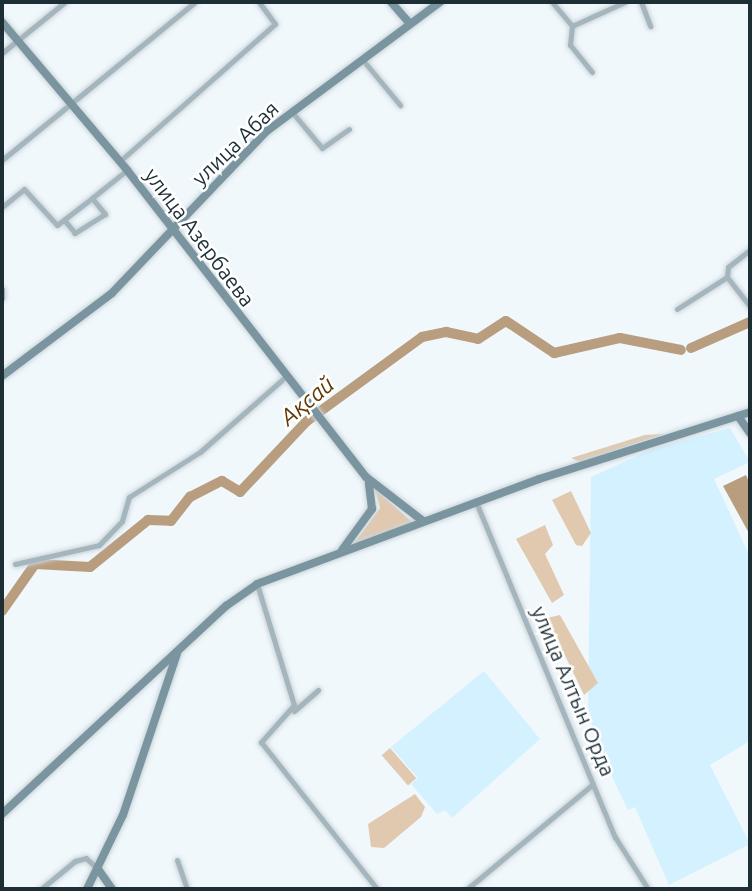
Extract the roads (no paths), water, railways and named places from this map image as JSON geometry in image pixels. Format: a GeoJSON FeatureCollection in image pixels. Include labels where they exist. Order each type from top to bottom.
{"type":"FeatureCollection","features":[{"type":"Feature","properties":{"kind":"main road"},"geometry":{"type":"LineString","coordinates":[[391,2],[409,23]]}},
{"type":"Feature","properties":{"kind":"main road","name":"улица Абая"},"geometry":{"type":"LineString","coordinates":[[4,371],[112,293],[292,112],[440,2]]}},
{"type":"Feature","properties":{"kind":"main road","name":"улица Азербаева"},"geometry":{"type":"LineString","coordinates":[[2,22],[120,161],[328,432],[366,477],[423,521]]}},
{"type":"Feature","properties":{"kind":"main road"},"geometry":{"type":"LineString","coordinates":[[2,814],[177,652],[257,584],[477,502],[750,412]]}},
{"type":"Feature","properties":{"kind":"main road"},"geometry":{"type":"LineString","coordinates":[[738,416],[750,433]]}},
{"type":"Feature","properties":{"kind":"main road"},"geometry":{"type":"LineString","coordinates":[[336,555],[372,509],[366,477]]}},
{"type":"Feature","properties":{"kind":"main road"},"geometry":{"type":"LineString","coordinates":[[87,889],[123,815],[177,652]]}},
{"type":"Feature","properties":{"kind":"main road"},"geometry":{"type":"LineString","coordinates":[[98,869],[112,889]]}},
{"type":"Feature","properties":{"kind":"street"},"geometry":{"type":"LineString","coordinates":[[2,53],[65,2]]}},
{"type":"Feature","properties":{"kind":"street"},"geometry":{"type":"LineString","coordinates":[[2,160],[195,2]]}},
{"type":"Feature","properties":{"kind":"street"},"geometry":{"type":"LineString","coordinates":[[120,161],[275,24],[258,2]]}},
{"type":"Feature","properties":{"kind":"street"},"geometry":{"type":"LineString","coordinates":[[552,2],[572,26],[570,45],[592,72]]}},
{"type":"Feature","properties":{"kind":"street"},"geometry":{"type":"LineString","coordinates":[[572,26],[625,2]]}},
{"type":"Feature","properties":{"kind":"street"},"geometry":{"type":"LineString","coordinates":[[641,2],[650,26]]}},
{"type":"Feature","properties":{"kind":"street"},"geometry":{"type":"LineString","coordinates":[[362,59],[400,105]]}},
{"type":"Feature","properties":{"kind":"street"},"geometry":{"type":"LineString","coordinates":[[292,112],[322,148],[349,129]]}},
{"type":"Feature","properties":{"kind":"street"},"geometry":{"type":"LineString","coordinates":[[2,207],[24,189],[53,224],[64,220],[127,170]]}},
{"type":"Feature","properties":{"kind":"street"},"geometry":{"type":"LineString","coordinates":[[64,220],[75,233],[105,214],[92,198]]}},
{"type":"Feature","properties":{"kind":"street"},"geometry":{"type":"LineString","coordinates":[[750,250],[727,267],[727,277],[750,306]]}},
{"type":"Feature","properties":{"kind":"street"},"geometry":{"type":"LineString","coordinates":[[677,309],[727,277]]}},
{"type":"Feature","properties":{"kind":"street"},"geometry":{"type":"LineString","coordinates":[[2,289],[2,298]]}},
{"type":"Feature","properties":{"kind":"street"},"geometry":{"type":"LineString","coordinates":[[15,564],[99,545],[122,521],[129,497],[200,452],[285,377]]}},
{"type":"Feature","properties":{"kind":"street","name":"улица Алтын Орда"},"geometry":{"type":"LineString","coordinates":[[477,502],[615,836],[648,889]]}},
{"type":"Feature","properties":{"kind":"street"},"geometry":{"type":"LineString","coordinates":[[257,584],[292,693],[292,713]]}},
{"type":"Feature","properties":{"kind":"street"},"geometry":{"type":"LineString","coordinates":[[318,690],[261,743],[377,889]]}},
{"type":"Feature","properties":{"kind":"street"},"geometry":{"type":"LineString","coordinates":[[467,889],[593,784]]}},
{"type":"Feature","properties":{"kind":"street"},"geometry":{"type":"LineString","coordinates":[[41,889],[75,861],[86,858],[98,869]]}},
{"type":"Feature","properties":{"kind":"street"},"geometry":{"type":"LineString","coordinates":[[177,860],[187,889]]}},
{"type":"Feature","properties":{"kind":"waterway","name":"Ақсай"},"geometry":{"type":"LineString","coordinates":[[2,611],[35,564],[90,567],[148,520],[171,521],[190,497],[222,481],[240,492],[307,421],[422,337],[446,332],[478,339],[506,321],[554,353],[620,338],[681,350]]}},
{"type":"Feature","properties":{"kind":"waterway","name":"Ақсай"},"geometry":{"type":"LineString","coordinates":[[691,348],[750,322]]}}]}
